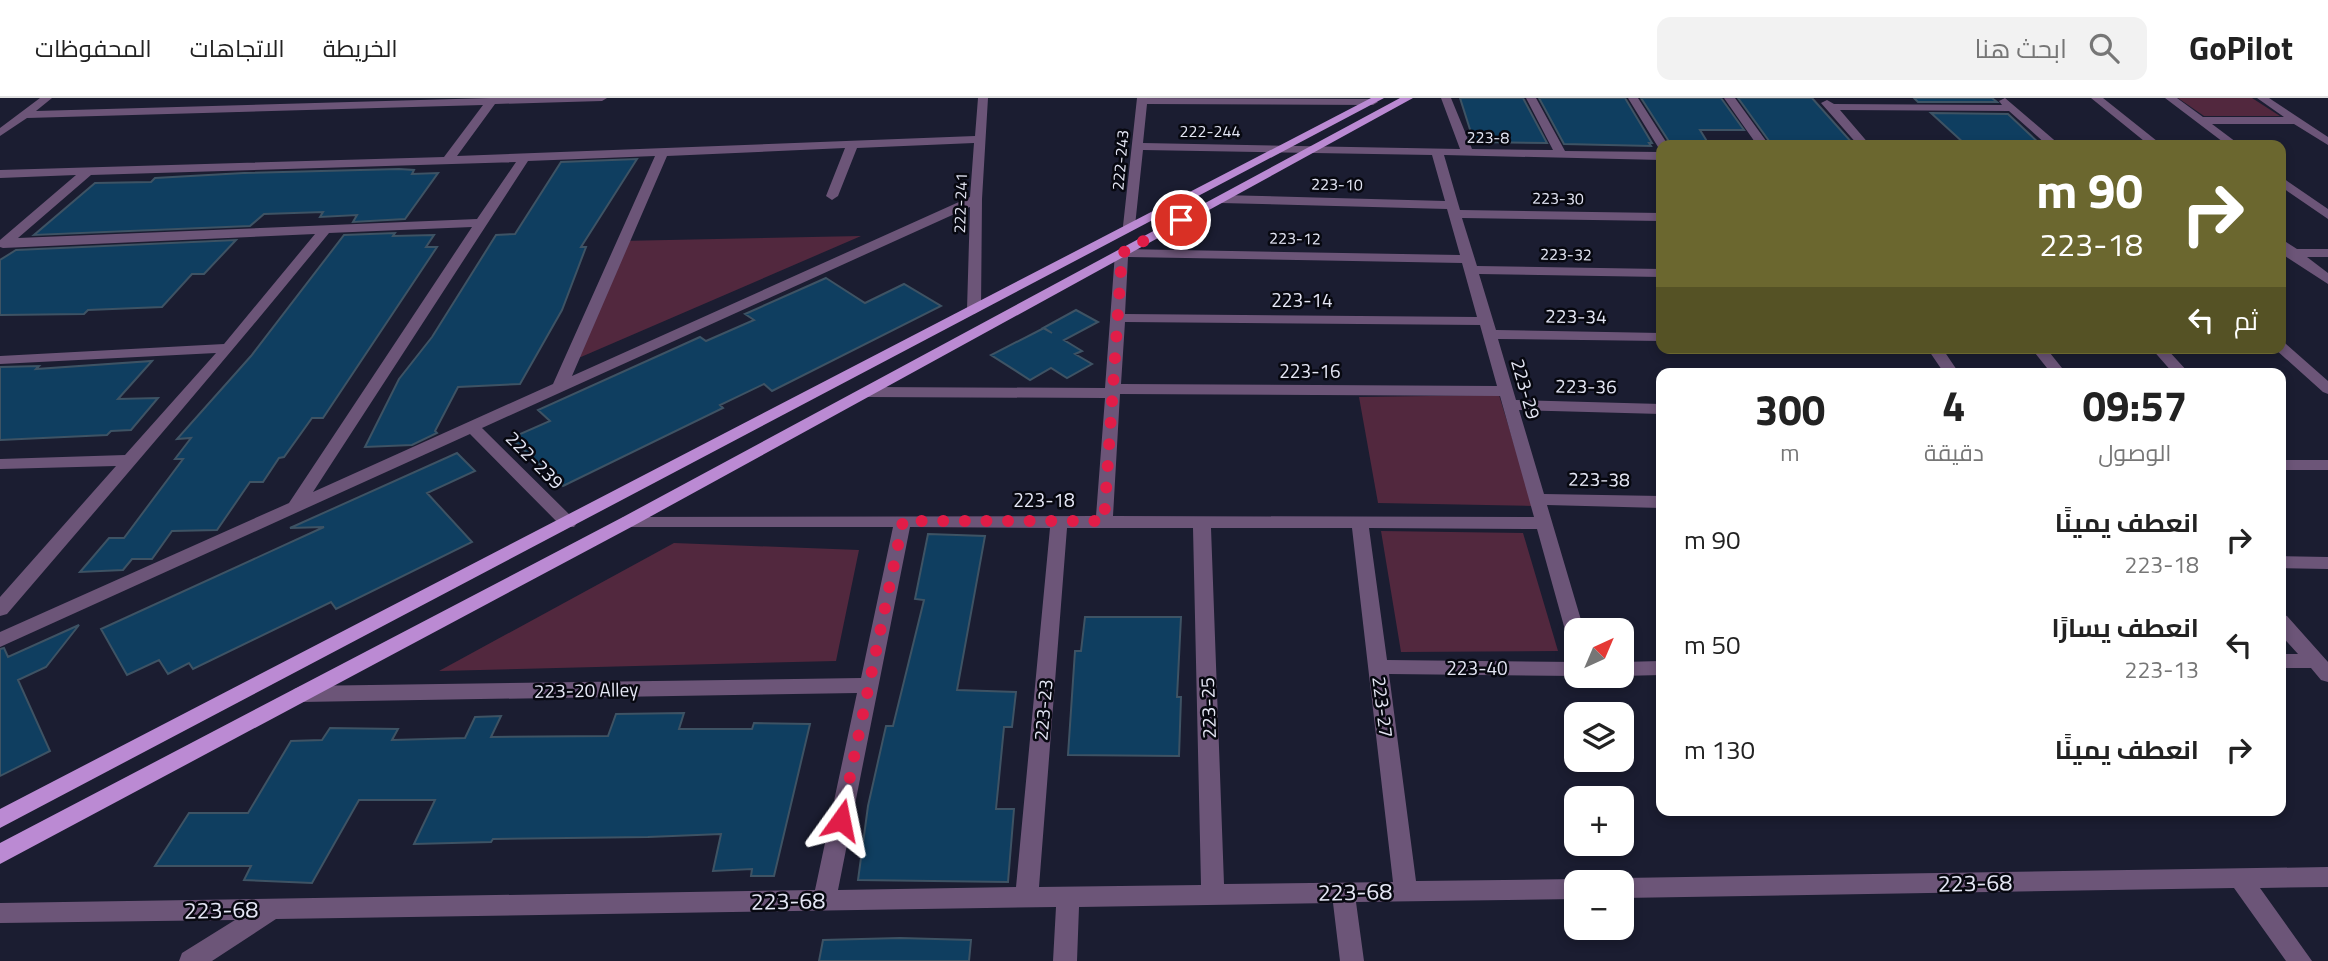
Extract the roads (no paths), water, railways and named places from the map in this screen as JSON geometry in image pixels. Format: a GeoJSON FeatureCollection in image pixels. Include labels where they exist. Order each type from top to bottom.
{"type":"FeatureCollection","features":[{"type":"Feature","properties":{"kind":"main road"},"geometry":{"type":"LineString","coordinates":[[0,854],[629,521],[1408,98]]}},
{"type":"Feature","properties":{"kind":"main road"},"geometry":{"type":"LineString","coordinates":[[0,819],[569,523],[1129,226],[1376,100]]}},
{"type":"Feature","properties":{"kind":"main road"},"geometry":{"type":"LineString","coordinates":[[1100,242],[1122,253]]}},
{"type":"Feature","properties":{"kind":"main road"},"geometry":{"type":"LineString","coordinates":[[167,732],[180,758]]}},
{"type":"Feature","properties":{"kind":"street"},"geometry":{"type":"LineString","coordinates":[[0,133],[47,98]]}},
{"type":"Feature","properties":{"kind":"street"},"geometry":{"type":"LineString","coordinates":[[25,115],[602,98]]}},
{"type":"Feature","properties":{"kind":"street","name":"222-241"},"geometry":{"type":"LineString","coordinates":[[974,310],[976,199],[983,98]]}},
{"type":"Feature","properties":{"kind":"street"},"geometry":{"type":"LineString","coordinates":[[1446,98],[1467,152]]}},
{"type":"Feature","properties":{"kind":"street"},"geometry":{"type":"LineString","coordinates":[[1531,98],[1561,154]]}},
{"type":"Feature","properties":{"kind":"street"},"geometry":{"type":"LineString","coordinates":[[1633,98],[1659,140]]}},
{"type":"Feature","properties":{"kind":"street"},"geometry":{"type":"LineString","coordinates":[[1729,98],[1759,140]]}},
{"type":"Feature","properties":{"kind":"street"},"geometry":{"type":"LineString","coordinates":[[2001,98],[2048,140]]}},
{"type":"Feature","properties":{"kind":"street"},"geometry":{"type":"LineString","coordinates":[[2096,98],[2150,140]]}},
{"type":"Feature","properties":{"kind":"street"},"geometry":{"type":"LineString","coordinates":[[2170,98],[2227,140]]}},
{"type":"Feature","properties":{"kind":"street"},"geometry":{"type":"LineString","coordinates":[[2262,98],[2328,142]]}},
{"type":"Feature","properties":{"kind":"street"},"geometry":{"type":"LineString","coordinates":[[1141,100],[1376,100]]}},
{"type":"Feature","properties":{"kind":"street","name":"222-243"},"geometry":{"type":"LineString","coordinates":[[1129,226],[1141,100]]}},
{"type":"Feature","properties":{"kind":"street"},"geometry":{"type":"LineString","coordinates":[[1827,102],[2013,108]]}},
{"type":"Feature","properties":{"kind":"street"},"geometry":{"type":"LineString","coordinates":[[1827,102],[1860,140]]}},
{"type":"Feature","properties":{"kind":"street"},"geometry":{"type":"LineString","coordinates":[[448,160],[491,103]]}},
{"type":"Feature","properties":{"kind":"street"},"geometry":{"type":"LineString","coordinates":[[2200,120],[2296,121]]}},
{"type":"Feature","properties":{"kind":"street"},"geometry":{"type":"LineString","coordinates":[[0,174],[524,158],[980,139]]}},
{"type":"Feature","properties":{"kind":"street"},"geometry":{"type":"LineString","coordinates":[[832,196],[853,144]]}},
{"type":"Feature","properties":{"kind":"street","name":"222-244"},"geometry":{"type":"LineString","coordinates":[[1137,146],[1316,148]]}},
{"type":"Feature","properties":{"kind":"street","name":"223-8"},"geometry":{"type":"LineString","coordinates":[[1316,148],[1656,156]]}},
{"type":"Feature","properties":{"kind":"street"},"geometry":{"type":"LineString","coordinates":[[559,387],[663,151]]}},
{"type":"Feature","properties":{"kind":"street","name":"223-29"},"geometry":{"type":"LineString","coordinates":[[1437,152],[1572,618]]}},
{"type":"Feature","properties":{"kind":"street"},"geometry":{"type":"LineString","coordinates":[[294,506],[524,158]]}},
{"type":"Feature","properties":{"kind":"street"},"geometry":{"type":"LineString","coordinates":[[3,244],[88,171]]}},
{"type":"Feature","properties":{"kind":"street"},"geometry":{"type":"LineString","coordinates":[[2286,184],[2328,215]]}},
{"type":"Feature","properties":{"kind":"street"},"geometry":{"type":"LineString","coordinates":[[0,640],[976,199]]}},
{"type":"Feature","properties":{"kind":"street","name":"223-10"},"geometry":{"type":"LineString","coordinates":[[1221,199],[1454,209]]}},
{"type":"Feature","properties":{"kind":"street","name":"223-30"},"geometry":{"type":"LineString","coordinates":[[1454,209],[1656,217]]}},
{"type":"Feature","properties":{"kind":"street"},"geometry":{"type":"LineString","coordinates":[[3,244],[480,223]]}},
{"type":"Feature","properties":{"kind":"street"},"geometry":{"type":"LineString","coordinates":[[0,609],[228,348],[326,228]]}},
{"type":"Feature","properties":{"kind":"street"},"geometry":{"type":"LineString","coordinates":[[1104,521],[1122,253]]}},
{"type":"Feature","properties":{"kind":"street","name":"223-12"},"geometry":{"type":"LineString","coordinates":[[1122,253],[1470,265]]}},
{"type":"Feature","properties":{"kind":"street"},"geometry":{"type":"LineString","coordinates":[[2287,253],[2328,253]]}},
{"type":"Feature","properties":{"kind":"street"},"geometry":{"type":"LineString","coordinates":[[2287,253],[2328,279]]}},
{"type":"Feature","properties":{"kind":"street","name":"223-32"},"geometry":{"type":"LineString","coordinates":[[1470,265],[1656,273]]}},
{"type":"Feature","properties":{"kind":"street","name":"223-14"},"geometry":{"type":"LineString","coordinates":[[1117,318],[1488,327]]}},
{"type":"Feature","properties":{"kind":"street","name":"223-34"},"geometry":{"type":"LineString","coordinates":[[1488,327],[1656,337]]}},
{"type":"Feature","properties":{"kind":"street"},"geometry":{"type":"LineString","coordinates":[[0,360],[228,348]]}},
{"type":"Feature","properties":{"kind":"street"},"geometry":{"type":"LineString","coordinates":[[2286,351],[2328,389]]}},
{"type":"Feature","properties":{"kind":"street"},"geometry":{"type":"LineString","coordinates":[[2043,354],[2055,368]]}},
{"type":"Feature","properties":{"kind":"street"},"geometry":{"type":"LineString","coordinates":[[2164,354],[2177,368]]}},
{"type":"Feature","properties":{"kind":"street","name":"223-16"},"geometry":{"type":"LineString","coordinates":[[868,392],[1113,391],[1508,398]]}},
{"type":"Feature","properties":{"kind":"street","name":"223-36"},"geometry":{"type":"LineString","coordinates":[[1508,398],[1656,409]]}},
{"type":"Feature","properties":{"kind":"street","name":"222-239"},"geometry":{"type":"LineString","coordinates":[[471,426],[569,523]]}},
{"type":"Feature","properties":{"kind":"street"},"geometry":{"type":"LineString","coordinates":[[0,464],[131,460]]}},
{"type":"Feature","properties":{"kind":"street"},"geometry":{"type":"LineString","coordinates":[[2286,465],[2328,465]]}},
{"type":"Feature","properties":{"kind":"street","name":"223-38"},"geometry":{"type":"LineString","coordinates":[[1537,499],[1656,502]]}},
{"type":"Feature","properties":{"kind":"street","name":"223-18"},"geometry":{"type":"LineString","coordinates":[[629,521],[1544,523]]}},
{"type":"Feature","properties":{"kind":"street"},"geometry":{"type":"LineString","coordinates":[[824,901],[903,521]]}},
{"type":"Feature","properties":{"kind":"street","name":"223-23"},"geometry":{"type":"LineString","coordinates":[[1027,898],[1059,522]]}},
{"type":"Feature","properties":{"kind":"street","name":"223-25"},"geometry":{"type":"LineString","coordinates":[[1202,522],[1213,894]]}},
{"type":"Feature","properties":{"kind":"street","name":"223-27"},"geometry":{"type":"LineString","coordinates":[[1360,523],[1406,891]]}},
{"type":"Feature","properties":{"kind":"street"},"geometry":{"type":"LineString","coordinates":[[2286,562],[2328,563]]}},
{"type":"Feature","properties":{"kind":"street"},"geometry":{"type":"LineString","coordinates":[[2286,627],[2320,660]]}},
{"type":"Feature","properties":{"kind":"street"},"geometry":{"type":"LineString","coordinates":[[2286,661],[2320,660]]}},
{"type":"Feature","properties":{"kind":"street","name":"223-40"},"geometry":{"type":"LineString","coordinates":[[1378,667],[1564,669]]}},
{"type":"Feature","properties":{"kind":"street"},"geometry":{"type":"LineString","coordinates":[[1634,669],[1656,668]]}},
{"type":"Feature","properties":{"kind":"street","name":"223-20 Alley"},"geometry":{"type":"LineString","coordinates":[[301,694],[870,685]]}},
{"type":"Feature","properties":{"kind":"street","name":"223-68"},"geometry":{"type":"LineString","coordinates":[[1634,888],[2328,877]]}},
{"type":"Feature","properties":{"kind":"street"},"geometry":{"type":"LineString","coordinates":[[2240,879],[2300,961]]}},
{"type":"Feature","properties":{"kind":"street","name":"223-68"},"geometry":{"type":"LineString","coordinates":[[0,913],[1564,889]]}},
{"type":"Feature","properties":{"kind":"street"},"geometry":{"type":"LineString","coordinates":[[1343,892],[1352,961]]}},
{"type":"Feature","properties":{"kind":"street"},"geometry":{"type":"LineString","coordinates":[[1065,961],[1068,898]]}},
{"type":"Feature","properties":{"kind":"street"},"geometry":{"type":"LineString","coordinates":[[191,961],[272,909]]}}]}
